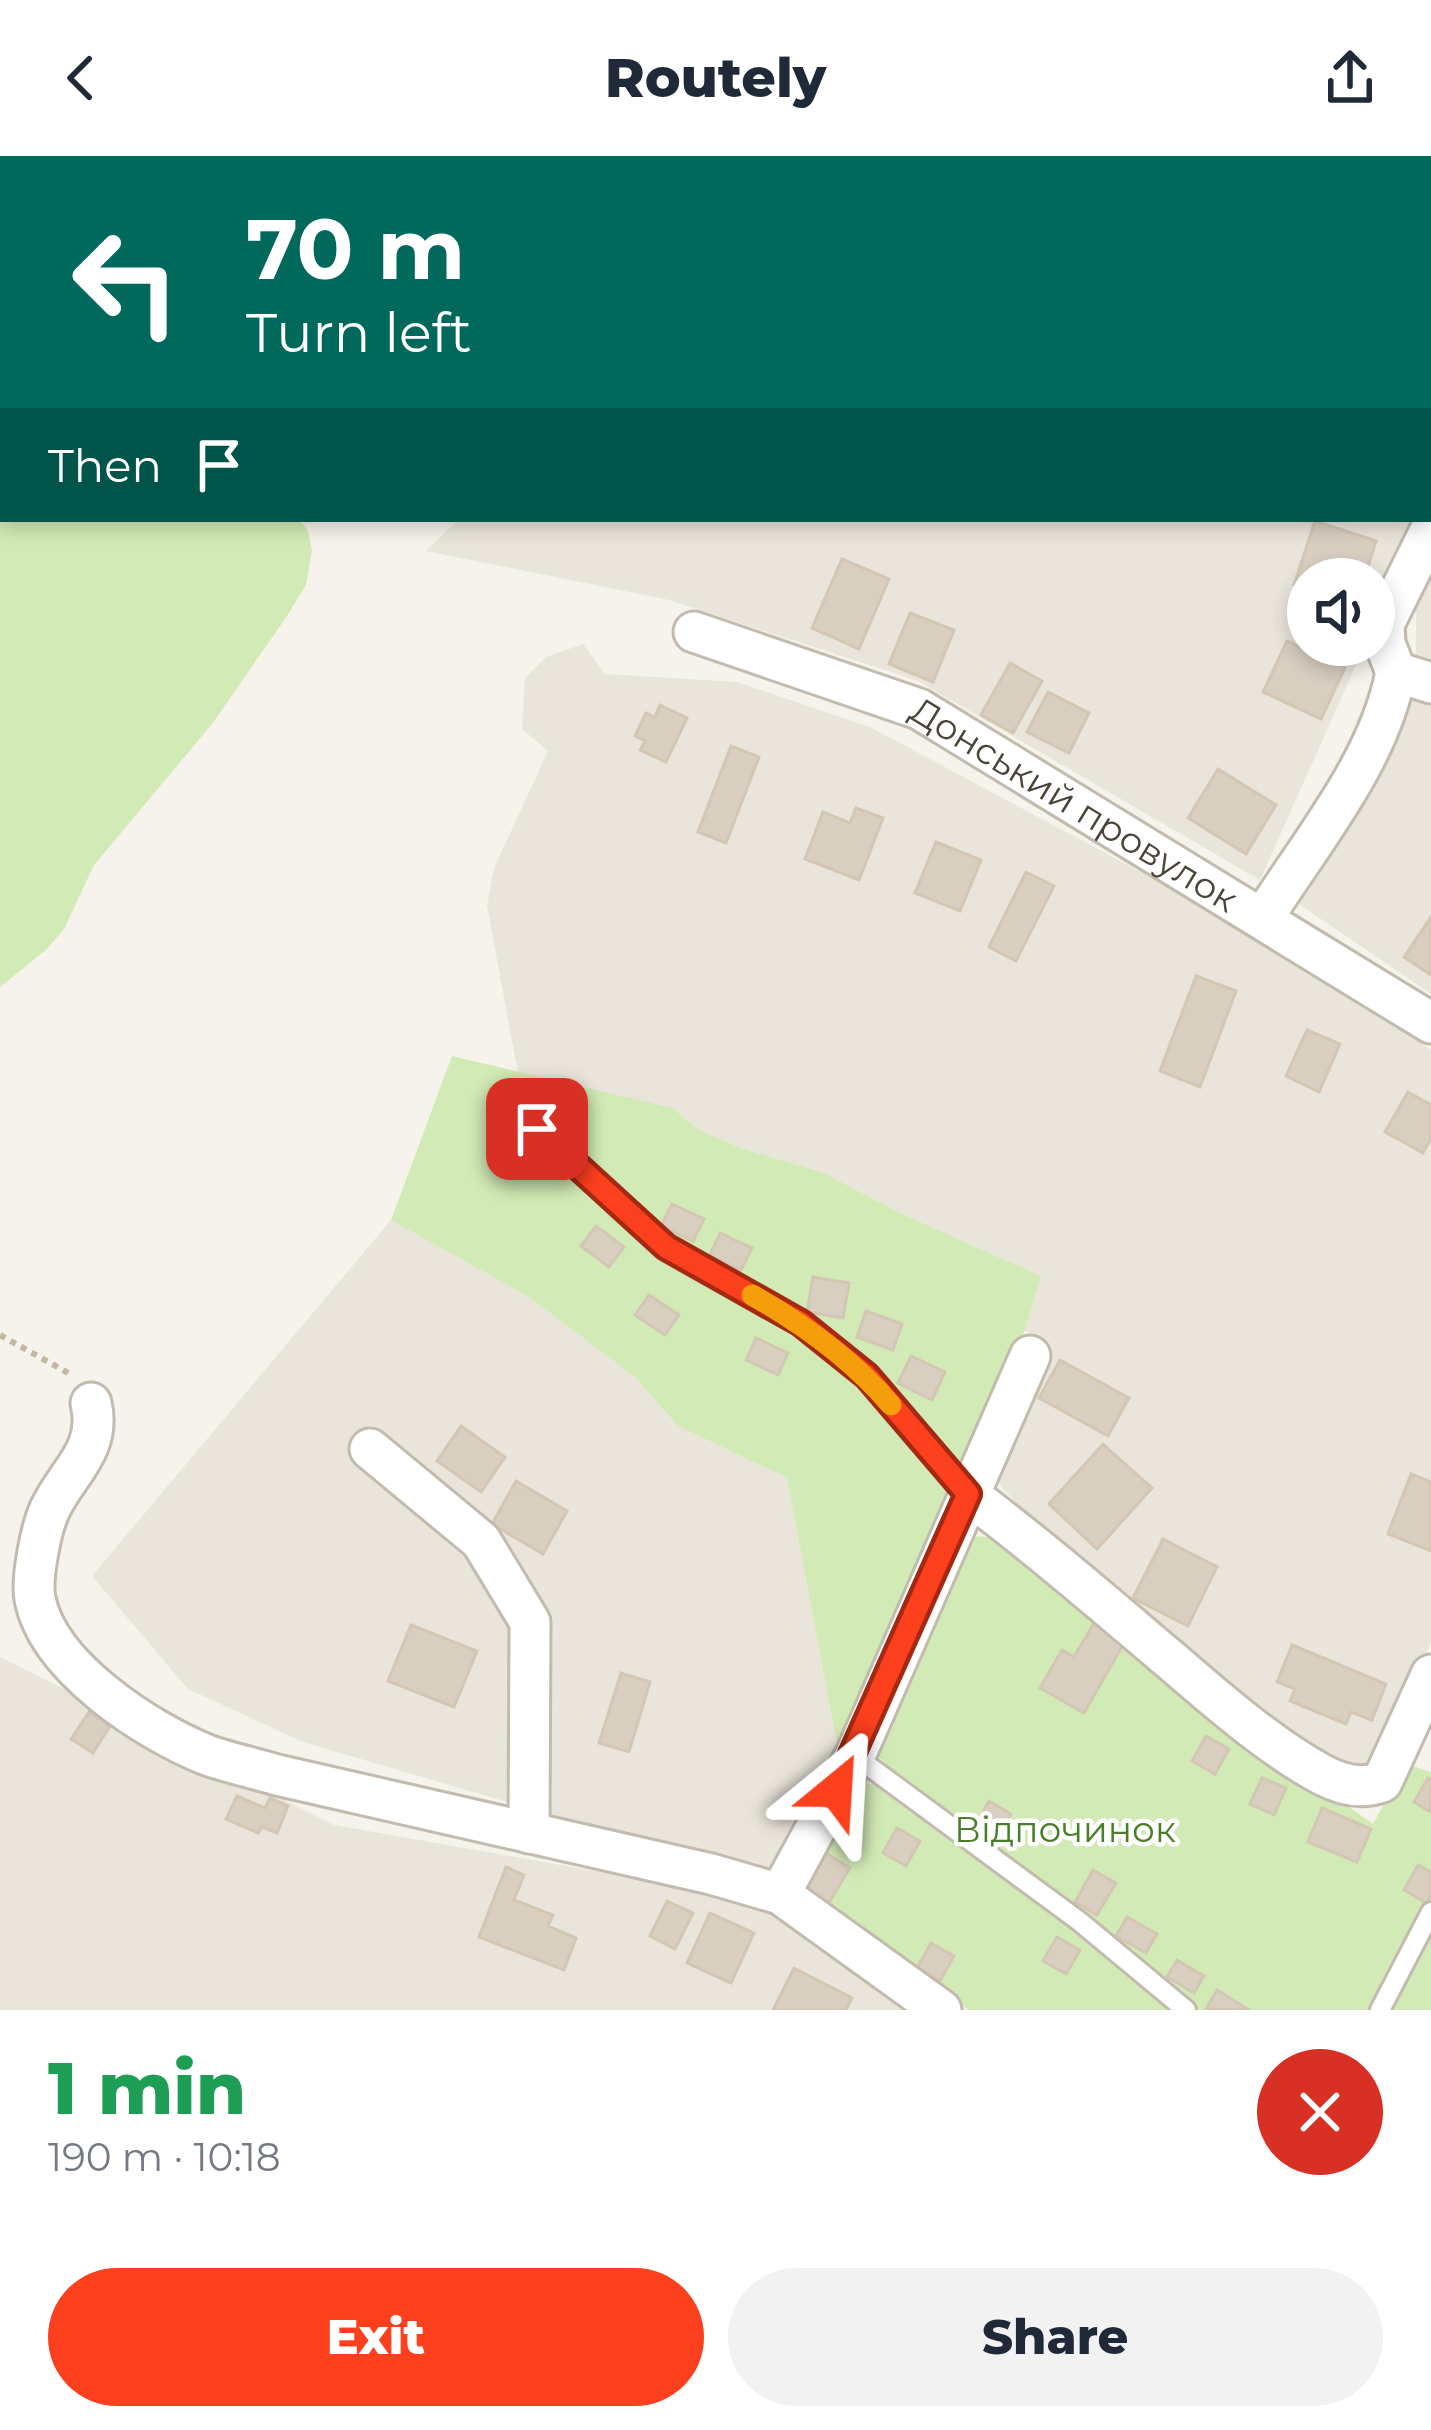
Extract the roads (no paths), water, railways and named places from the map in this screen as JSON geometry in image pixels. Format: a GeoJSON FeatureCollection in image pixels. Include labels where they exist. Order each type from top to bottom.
{"type":"FeatureCollection","features":[{"type":"Feature","properties":{"kind":"street"},"geometry":{"type":"LineString","coordinates":[[1263,918],[1358,769],[1390,706],[1413,677],[1384,644],[1384,624],[1431,529]]}},
{"type":"Feature","properties":{"kind":"street","name":"Донський провулок"},"geometry":{"type":"LineString","coordinates":[[694,632],[919,709],[1431,1023]]}},
{"type":"Feature","properties":{"kind":"street"},"geometry":{"type":"LineString","coordinates":[[780,1894],[855,1756],[1030,1356]]}},
{"type":"Feature","properties":{"kind":"street"},"geometry":{"type":"LineString","coordinates":[[91,1403],[96,1423],[92,1442],[47,1514],[35,1599],[55,1643],[85,1677],[137,1719],[206,1754],[278,1775],[780,1894],[940,2010]]}},
{"type":"Feature","properties":{"kind":"street"},"geometry":{"type":"LineString","coordinates":[[370,1449],[481,1541],[530,1622],[530,1833]]}},
{"type":"Feature","properties":{"kind":"street"},"geometry":{"type":"LineString","coordinates":[[968,1494],[1222,1704],[1336,1780],[1367,1787],[1382,1782],[1431,1675]]}},
{"type":"Feature","properties":{"kind":"lane"},"geometry":{"type":"LineString","coordinates":[[537,1129],[666,1247],[801,1323],[867,1376],[968,1494]]}},
{"type":"Feature","properties":{"kind":"lane"},"geometry":{"type":"LineString","coordinates":[[855,1756],[1079,1921],[1186,2010]]}},
{"type":"Feature","properties":{"kind":"lane"},"geometry":{"type":"LineString","coordinates":[[1380,2010],[1431,1912]]}},
{"type":"Feature","properties":{"kind":"park label","name":"Відпочинок"},"geometry":{"type":"Point","coordinates":[1065,1829]}}]}
